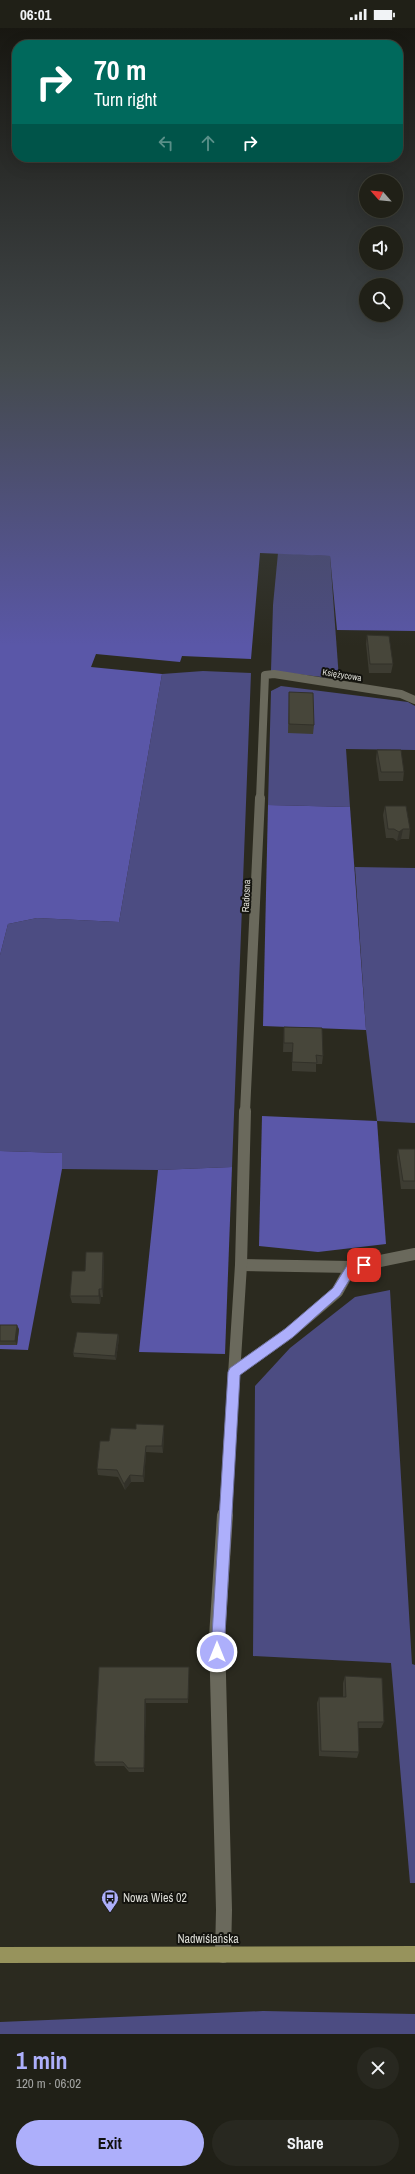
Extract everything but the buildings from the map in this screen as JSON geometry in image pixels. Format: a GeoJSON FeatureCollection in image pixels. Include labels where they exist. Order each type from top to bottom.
{"type":"FeatureCollection","features":[{"type":"Feature","properties":{"kind":"main road","name":"Nadwiślańska"},"geometry":{"type":"LineString","coordinates":[[0,1955],[415,1954]]}},
{"type":"Feature","properties":{"kind":"street","name":"Księżycowa"},"geometry":{"type":"LineString","coordinates":[[265,675],[274,674],[401,694],[415,700]]}},
{"type":"Feature","properties":{"kind":"street","name":"Radosna"},"geometry":{"type":"LineString","coordinates":[[223,1955],[224,1910],[217,1636],[241,1265],[245,1117],[258,864],[265,675]]}},
{"type":"Feature","properties":{"kind":"street"},"geometry":{"type":"LineString","coordinates":[[241,1265],[351,1267],[415,1254]]}},
{"type":"Feature","properties":{"kind":"street"},"geometry":{"type":"LineString","coordinates":[[234,1372],[289,1333],[337,1292],[351,1267]]}},
{"type":"Feature","properties":{"kind":"shaded area"},"geometry":{"type":"Polygon","coordinates":[[[0,459],[415,459],[415,631],[337,630],[330,556],[260,553],[251,659],[182,656],[180,662],[96,654],[91,667],[162,674],[119,922],[37,918],[8,924],[0,955],[0,459]]]}},
{"type":"Feature","properties":{"kind":"shaded area"},"geometry":{"type":"Polygon","coordinates":[[[278,553],[330,556],[339,679],[271,671],[273,605],[278,553]]]}},
{"type":"Feature","properties":{"kind":"shaded area"},"geometry":{"type":"Polygon","coordinates":[[[203,671],[251,673],[232,1167],[158,1170],[62,1169],[62,1153],[0,1151],[0,955],[8,924],[37,918],[119,922],[162,674],[203,671]]]}},
{"type":"Feature","properties":{"kind":"shaded area"},"geometry":{"type":"Polygon","coordinates":[[[281,686],[408,702],[415,706],[415,750],[346,749],[350,807],[268,805],[271,691],[281,686]]]}},
{"type":"Feature","properties":{"kind":"shaded area"},"geometry":{"type":"Polygon","coordinates":[[[268,805],[350,807],[366,1030],[263,1026],[268,805]]]}},
{"type":"Feature","properties":{"kind":"shaded area"},"geometry":{"type":"Polygon","coordinates":[[[355,867],[415,868],[415,1123],[377,1121],[366,1030],[355,867]]]}},
{"type":"Feature","properties":{"kind":"shaded area"},"geometry":{"type":"Polygon","coordinates":[[[262,1116],[377,1121],[386,1244],[318,1252],[259,1246],[262,1116]]]}},
{"type":"Feature","properties":{"kind":"shaded area"},"geometry":{"type":"Polygon","coordinates":[[[0,1151],[62,1153],[62,1169],[28,1350],[0,1349],[0,1151]]]}},
{"type":"Feature","properties":{"kind":"shaded area"},"geometry":{"type":"Polygon","coordinates":[[[232,1167],[225,1354],[139,1352],[158,1170],[232,1167]]]}},
{"type":"Feature","properties":{"kind":"shaded area"},"geometry":{"type":"Polygon","coordinates":[[[390,1290],[412,1664],[415,1665],[415,1883],[410,1883],[391,1663],[253,1656],[255,1386],[290,1348],[355,1297],[390,1290]]]}},
{"type":"Feature","properties":{"kind":"shaded area"},"geometry":{"type":"Polygon","coordinates":[[[263,2011],[415,2014],[415,2034],[0,2034],[0,2022],[263,2011]]]}},
{"type":"Feature","properties":{"kind":"place","name":"Nowa Wieś 02"},"geometry":{"type":"Point","coordinates":[110,1913]}},
{"type":"Feature","properties":{"kind":"route"},"geometry":{"type":"LineString","coordinates":[[217,1652],[234,1372],[289,1333],[337,1292],[351,1267],[364,1265]]}}]}
